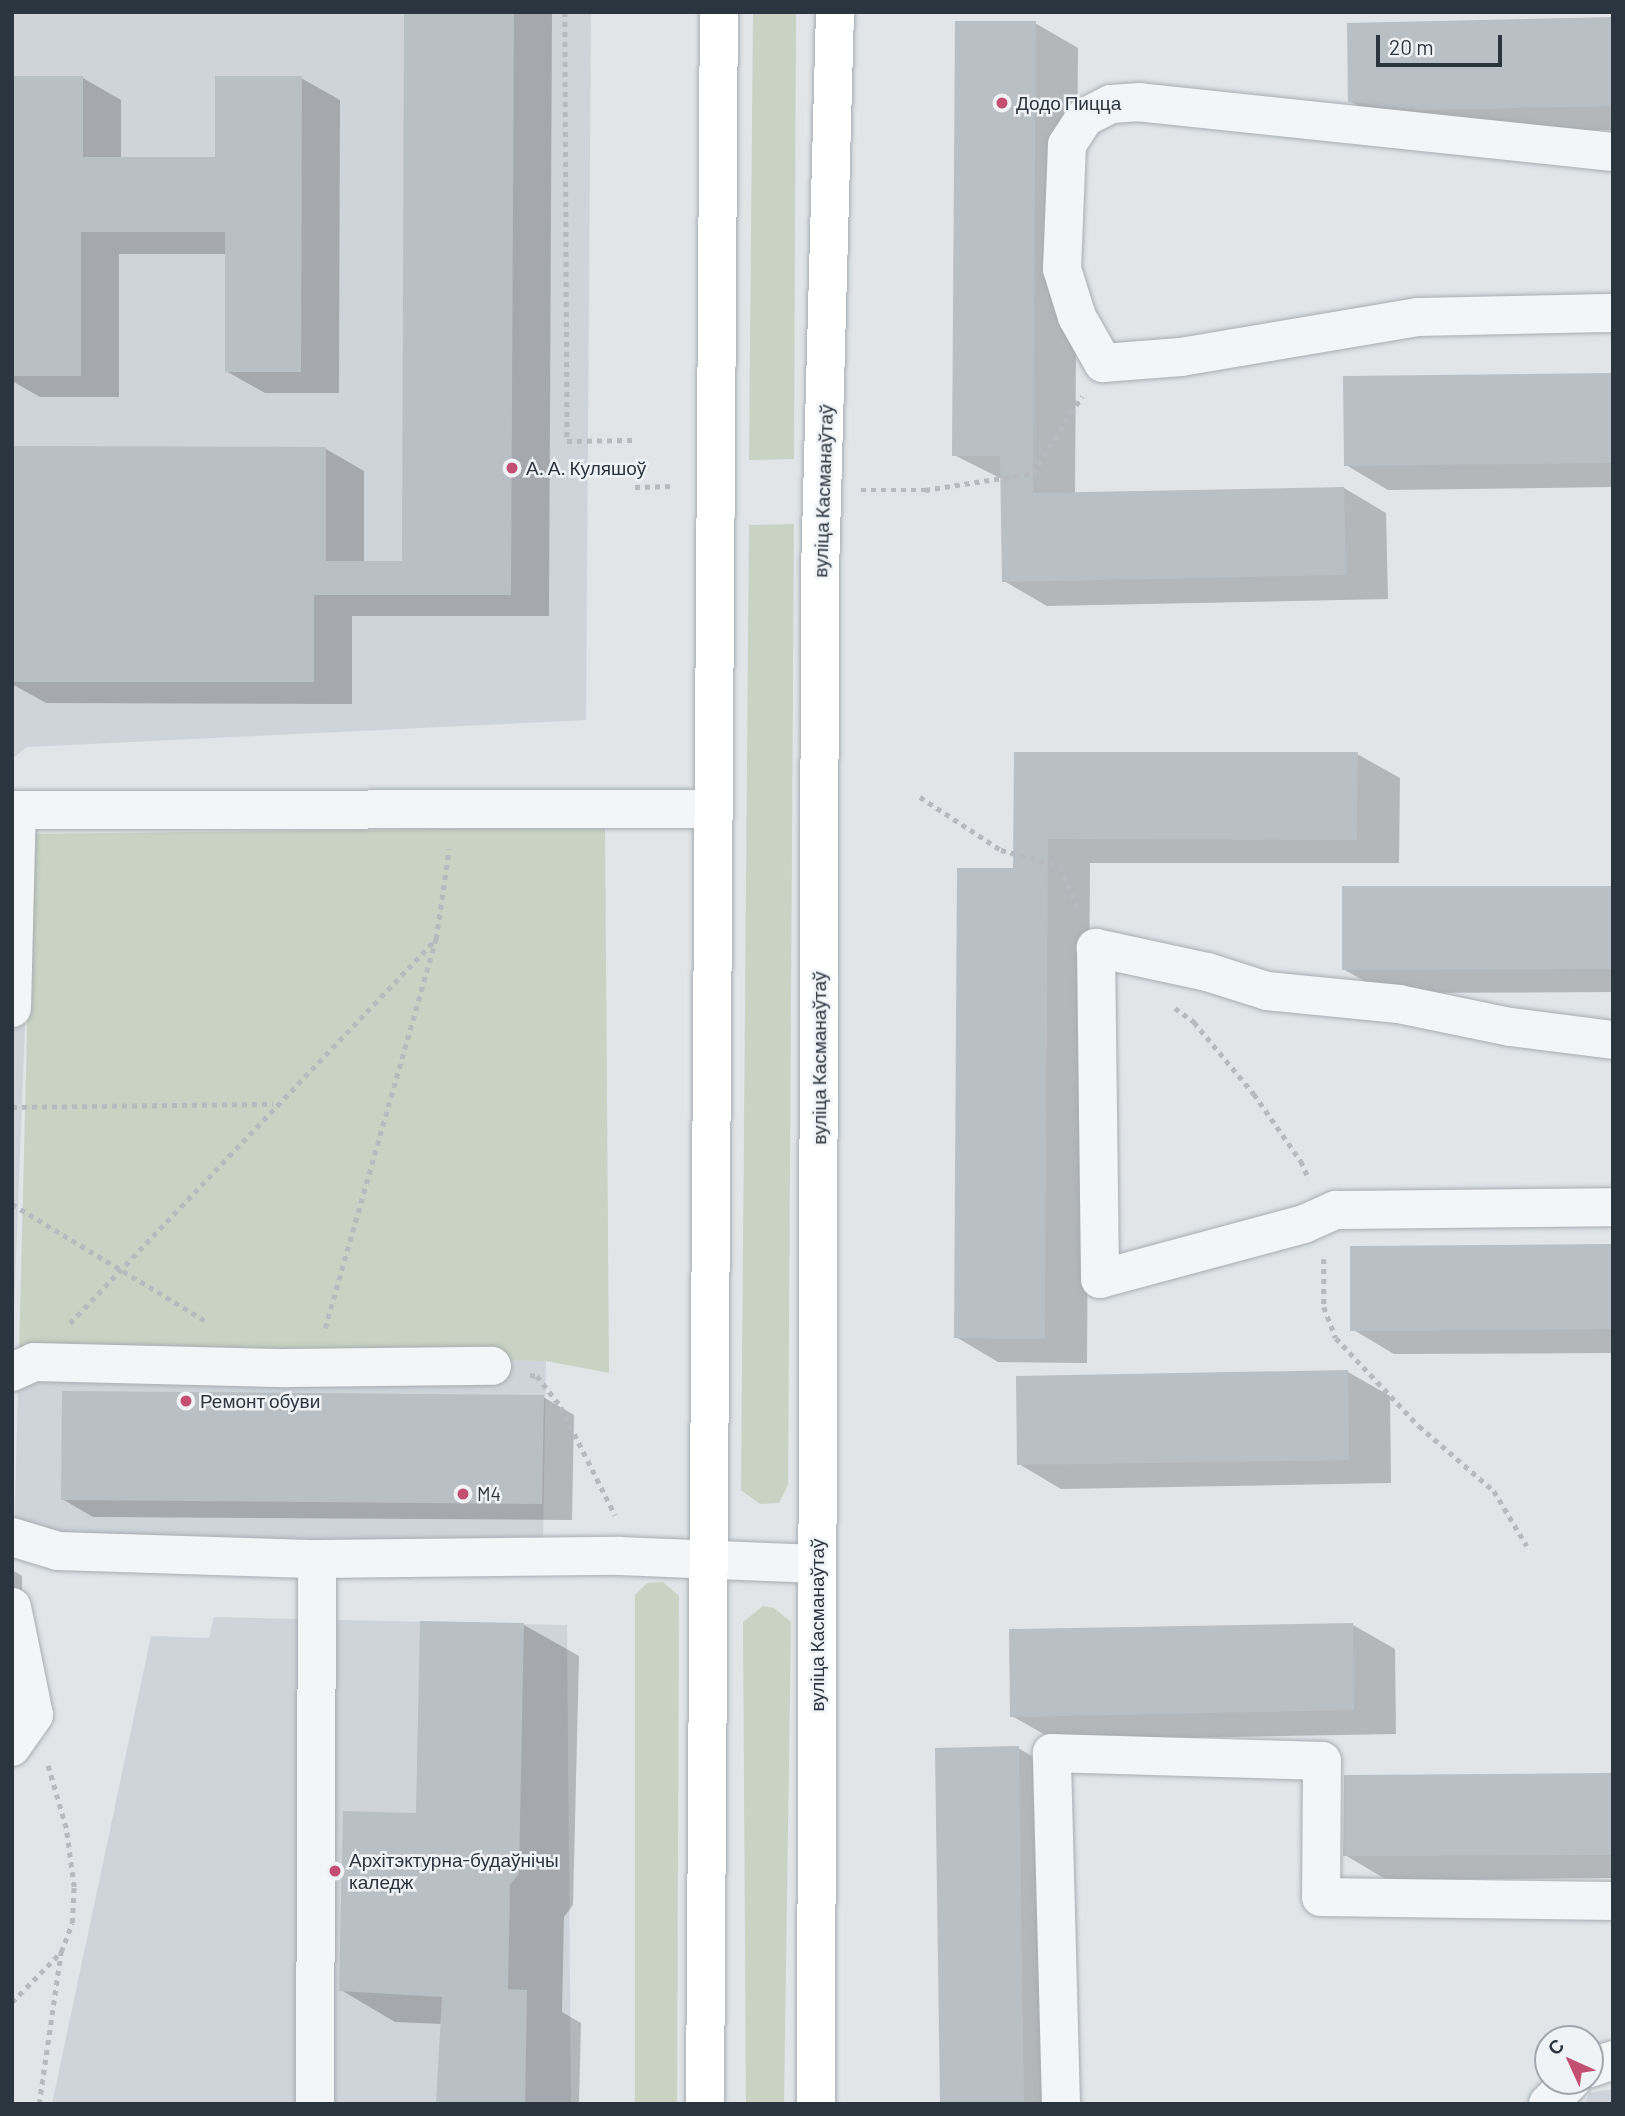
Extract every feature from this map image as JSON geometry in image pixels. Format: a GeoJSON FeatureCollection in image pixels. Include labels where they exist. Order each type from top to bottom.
{"type":"FeatureCollection","features":[{"type":"Feature","properties":{"kind":"main road"},"geometry":{"type":"LineString","coordinates":[[705,2104],[719,12]]}},
{"type":"Feature","properties":{"kind":"main road","name":"вуліца Касманаўтаў"},"geometry":{"type":"LineString","coordinates":[[816,2104],[820,573],[835,12]]}},
{"type":"Feature","properties":{"kind":"street"},"geometry":{"type":"LineString","coordinates":[[1613,152],[1140,102],[1111,104],[1085,117],[1067,145],[1062,270],[1077,317],[1103,363],[1181,357],[1418,317],[1613,313]]}},
{"type":"Feature","properties":{"kind":"street"},"geometry":{"type":"LineString","coordinates":[[12,1008],[15,810],[455,807],[712,809]]}},
{"type":"Feature","properties":{"kind":"street"},"geometry":{"type":"LineString","coordinates":[[1613,1040],[1510,1027],[1399,1004],[1267,990],[1208,972],[1096,948],[1100,1279],[1304,1224],[1336,1210],[1613,1207]]}},
{"type":"Feature","properties":{"kind":"street"},"geometry":{"type":"LineString","coordinates":[[23,1367],[492,1366]]}},
{"type":"Feature","properties":{"kind":"street"},"geometry":{"type":"LineString","coordinates":[[12,1537],[58,1551],[317,1559],[707,1560],[817,1564]]}},
{"type":"Feature","properties":{"kind":"street"},"geometry":{"type":"LineString","coordinates":[[315,2104],[317,1559]]}},
{"type":"Feature","properties":{"kind":"street"},"geometry":{"type":"LineString","coordinates":[[12,1607],[34,1715],[12,1747]]}},
{"type":"Feature","properties":{"kind":"street"},"geometry":{"type":"LineString","coordinates":[[1061,2104],[1052,1753],[1322,1760],[1321,1897],[1613,1901]]}},
{"type":"Feature","properties":{"kind":"path"},"geometry":{"type":"LineString","coordinates":[[565,12],[567,441],[632,440]]}},
{"type":"Feature","properties":{"kind":"path"},"geometry":{"type":"LineString","coordinates":[[850,490],[925,490],[1032,473],[1103,363]]}},
{"type":"Feature","properties":{"kind":"path"},"geometry":{"type":"LineString","coordinates":[[635,487],[676,486]]}},
{"type":"Feature","properties":{"kind":"path"},"geometry":{"type":"LineString","coordinates":[[920,797],[1001,850],[1060,866],[1096,948]]}},
{"type":"Feature","properties":{"kind":"path"},"geometry":{"type":"LineString","coordinates":[[314,1367],[436,939],[455,807]]}},
{"type":"Feature","properties":{"kind":"path"},"geometry":{"type":"LineString","coordinates":[[23,1367],[436,939]]}},
{"type":"Feature","properties":{"kind":"path"},"geometry":{"type":"LineString","coordinates":[[12,1107],[274,1104]]}},
{"type":"Feature","properties":{"kind":"path"},"geometry":{"type":"LineString","coordinates":[[12,1204],[118,1271],[214,1326]]}},
{"type":"Feature","properties":{"kind":"path"},"geometry":{"type":"LineString","coordinates":[[492,1366],[537,1376],[561,1408],[620,1525]]}},
{"type":"Feature","properties":{"kind":"path"},"geometry":{"type":"LineString","coordinates":[[34,1715],[66,1828],[74,1886],[72,1923],[61,1952],[39,2104]]}},
{"type":"Feature","properties":{"kind":"path"},"geometry":{"type":"LineString","coordinates":[[12,2002],[61,1952]]}},
{"type":"Feature","properties":{"kind":"shaded area"},"geometry":{"type":"Polygon","coordinates":[[[12,12],[591,12],[586,720],[27,747],[12,759],[12,12]]]}},
{"type":"Feature","properties":{"kind":"shaded area"},"geometry":{"type":"Polygon","coordinates":[[[12,868],[31,869],[12,1363],[12,868]]]}},
{"type":"Feature","properties":{"kind":"shaded area"},"geometry":{"type":"Polygon","coordinates":[[[19,1354],[546,1361],[543,1545],[14,1540],[19,1354]]]}},
{"type":"Feature","properties":{"kind":"shaded area","name":"Архітэктурна-будаўнічы каледж"},"geometry":{"type":"Polygon","coordinates":[[[214,1617],[567,1625],[571,2104],[52,2104],[151,1636],[209,1638],[214,1617]]]}},
{"type":"Feature","properties":{"kind":"shaded area"},"geometry":{"type":"Polygon","coordinates":[[[1613,2089],[1613,2104],[1585,2104],[1588,2095],[1604,2095],[1604,2090],[1613,2089]]]}},
{"type":"Feature","properties":{"kind":"green space"},"geometry":{"type":"Polygon","coordinates":[[[753,12],[796,12],[794,459],[749,460],[753,12]]]}},
{"type":"Feature","properties":{"kind":"green space"},"geometry":{"type":"Polygon","coordinates":[[[794,524],[788,1485],[779,1503],[760,1504],[741,1490],[749,525],[794,524]]]}},
{"type":"Feature","properties":{"kind":"green space"},"geometry":{"type":"Polygon","coordinates":[[[605,827],[609,1373],[546,1361],[19,1354],[32,834],[605,827]]]}},
{"type":"Feature","properties":{"kind":"green space"},"geometry":{"type":"Polygon","coordinates":[[[663,1582],[679,1596],[677,2104],[635,2104],[635,1595],[647,1583],[663,1582]]]}},
{"type":"Feature","properties":{"kind":"green space"},"geometry":{"type":"Polygon","coordinates":[[[763,1606],[774,1608],[791,1622],[784,2104],[746,2104],[743,1622],[763,1606]]]}},
{"type":"Feature","properties":{"kind":"building"},"geometry":{"type":"Polygon","coordinates":[[[404,12],[514,12],[511,595],[314,595],[314,682],[12,682],[12,446],[326,447],[326,561],[402,561],[404,12]]]}},
{"type":"Feature","properties":{"kind":"building"},"geometry":{"type":"Polygon","coordinates":[[[1613,17],[1613,106],[1423,110],[1348,102],[1347,23],[1613,17]]]}},
{"type":"Feature","properties":{"kind":"building"},"geometry":{"type":"Polygon","coordinates":[[[955,21],[1036,21],[1033,493],[1344,487],[1346,575],[1002,582],[1000,456],[952,456],[955,21]]]}},
{"type":"Feature","properties":{"kind":"building"},"geometry":{"type":"Polygon","coordinates":[[[12,76],[83,76],[83,157],[215,157],[215,76],[302,76],[301,372],[225,372],[225,232],[81,232],[81,376],[12,376],[12,76]]]}},
{"type":"Feature","properties":{"kind":"building"},"geometry":{"type":"Polygon","coordinates":[[[1613,373],[1613,463],[1344,466],[1343,376],[1613,373]]]}},
{"type":"Feature","properties":{"kind":"building"},"geometry":{"type":"Polygon","coordinates":[[[1014,752],[1358,752],[1357,840],[1048,839],[1045,1339],[954,1338],[957,868],[1013,868],[1014,752]]]}},
{"type":"Feature","properties":{"kind":"building"},"geometry":{"type":"Polygon","coordinates":[[[1342,886],[1613,886],[1613,969],[1342,970],[1342,886]]]}},
{"type":"Feature","properties":{"kind":"building"},"geometry":{"type":"Polygon","coordinates":[[[1613,1244],[1613,1329],[1350,1331],[1350,1246],[1613,1244]]]}},
{"type":"Feature","properties":{"kind":"building"},"geometry":{"type":"Polygon","coordinates":[[[1348,1370],[1349,1460],[1017,1465],[1016,1376],[1348,1370]]]}},
{"type":"Feature","properties":{"kind":"building"},"geometry":{"type":"Polygon","coordinates":[[[62,1391],[544,1395],[542,1504],[61,1500],[62,1391]]]}},
{"type":"Feature","properties":{"kind":"building"},"geometry":{"type":"Polygon","coordinates":[[[420,1621],[524,1623],[519,1873],[510,1885],[508,1989],[527,1990],[525,2104],[436,2104],[442,1997],[339,1991],[343,1811],[416,1813],[420,1621]]]}},
{"type":"Feature","properties":{"kind":"building"},"geometry":{"type":"Polygon","coordinates":[[[1353,1623],[1354,1710],[1010,1717],[1009,1629],[1353,1623]]]}},
{"type":"Feature","properties":{"kind":"building"},"geometry":{"type":"Polygon","coordinates":[[[1019,1746],[1024,2104],[940,2104],[935,1748],[1019,1746]]]}},
{"type":"Feature","properties":{"kind":"building"},"geometry":{"type":"Polygon","coordinates":[[[1613,1773],[1613,1855],[1343,1856],[1344,1775],[1613,1773]]]}},
{"type":"Feature","properties":{"kind":"place","name":"Додо Пицца"},"geometry":{"type":"Point","coordinates":[1002,103]}},
{"type":"Feature","properties":{"kind":"place","name":"А. А. Куляшоў"},"geometry":{"type":"Point","coordinates":[512,468]}},
{"type":"Feature","properties":{"kind":"place","name":"Ремонт обуви"},"geometry":{"type":"Point","coordinates":[186,1401]}},
{"type":"Feature","properties":{"kind":"place","name":"M4"},"geometry":{"type":"Point","coordinates":[463,1494]}},
{"type":"Feature","properties":{"kind":"place","name":"Архітэктурна-будаўнічы каледж"},"geometry":{"type":"Point","coordinates":[335,1871]}}]}
